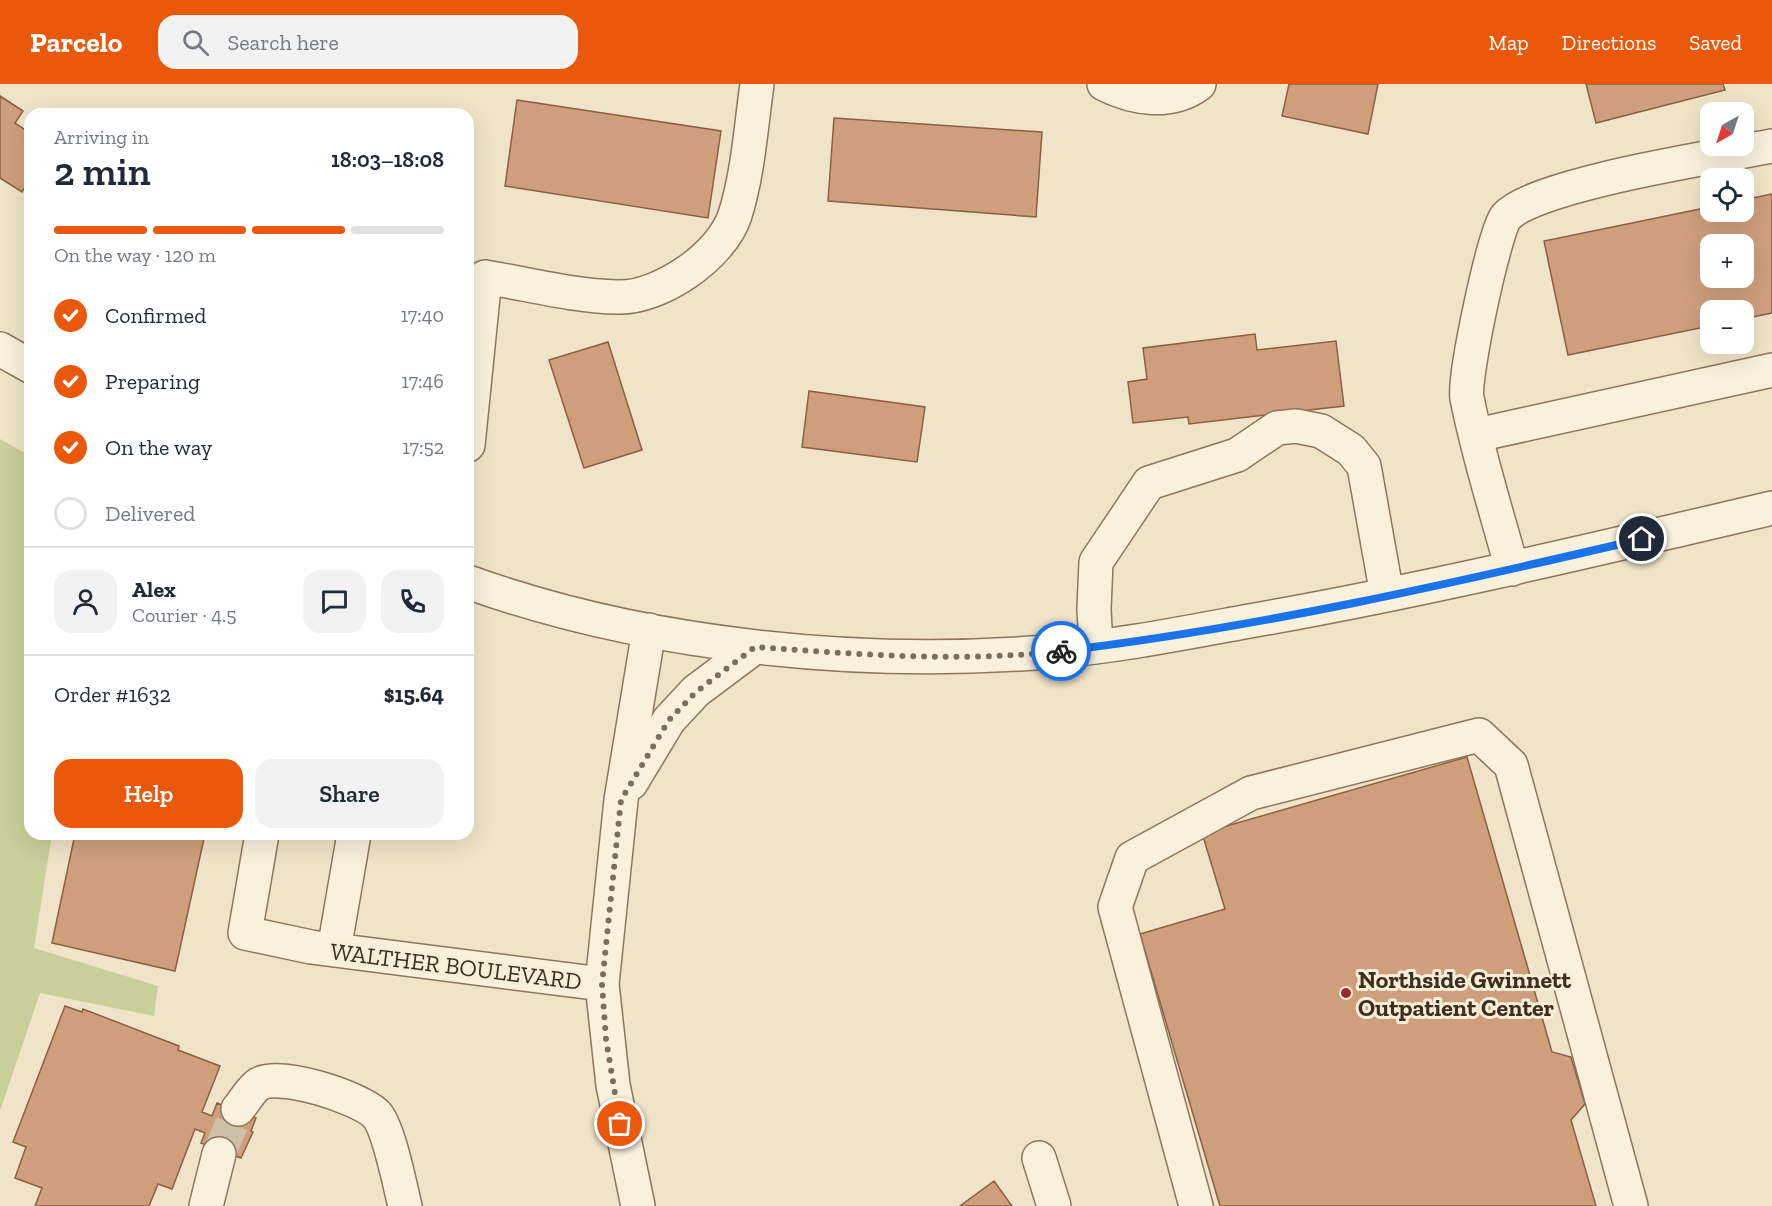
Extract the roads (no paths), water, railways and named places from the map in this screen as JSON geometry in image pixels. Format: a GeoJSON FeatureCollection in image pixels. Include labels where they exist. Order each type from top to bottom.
{"type":"FeatureCollection","features":[{"type":"Feature","properties":{"kind":"street"},"geometry":{"type":"LineString","coordinates":[[474,386],[485,277],[618,298],[646,293],[695,268],[712,252],[735,218],[757,84]]}},
{"type":"Feature","properties":{"kind":"street"},"geometry":{"type":"LineString","coordinates":[[1104,84],[1142,99],[1186,93],[1199,84]]}},
{"type":"Feature","properties":{"kind":"street"},"geometry":{"type":"LineString","coordinates":[[1512,569],[1466,395],[1487,269],[1506,217],[1536,198],[1631,173],[1772,146]]}},
{"type":"Feature","properties":{"kind":"street"},"geometry":{"type":"LineString","coordinates":[[0,349],[24,363]]}},
{"type":"Feature","properties":{"kind":"street"},"geometry":{"type":"LineString","coordinates":[[1477,435],[1772,370]]}},
{"type":"Feature","properties":{"kind":"street"},"geometry":{"type":"LineString","coordinates":[[1096,647],[1094,609],[1096,562],[1149,483],[1237,455],[1277,428],[1296,426],[1321,431],[1351,450],[1364,466],[1387,595]]}},
{"type":"Feature","properties":{"kind":"street"},"geometry":{"type":"LineString","coordinates":[[474,584],[533,602],[649,630],[755,647],[877,656],[968,656],[1047,652],[1096,647],[1320,609],[1512,569],[1772,508]]}},
{"type":"Feature","properties":{"kind":"street"},"geometry":{"type":"LineString","coordinates":[[632,1205],[612,1085],[602,984],[621,800],[649,630]]}},
{"type":"Feature","properties":{"kind":"street"},"geometry":{"type":"LineString","coordinates":[[621,800],[669,720],[696,692],[755,647]]}},
{"type":"Feature","properties":{"kind":"street"},"geometry":{"type":"LineString","coordinates":[[1196,1206],[1115,907],[1132,858],[1251,793],[1479,735],[1511,765],[1631,1206]]}},
{"type":"Feature","properties":{"kind":"street","name":"WALTHER BOULEVARD"},"geometry":{"type":"LineString","coordinates":[[261,840],[245,933],[323,949],[602,984]]}},
{"type":"Feature","properties":{"kind":"street"},"geometry":{"type":"LineString","coordinates":[[323,949],[352,840]]}},
{"type":"Feature","properties":{"kind":"street"},"geometry":{"type":"LineString","coordinates":[[238,1109],[258,1085],[280,1080],[338,1094],[376,1115],[393,1153],[405,1206]]}},
{"type":"Feature","properties":{"kind":"street"},"geometry":{"type":"LineString","coordinates":[[206,1206],[219,1154]]}},
{"type":"Feature","properties":{"kind":"street"},"geometry":{"type":"LineString","coordinates":[[1039,1158],[1054,1206]]}},
{"type":"Feature","properties":{"kind":"tunnel"},"geometry":{"type":"LineString","coordinates":[[219,1154],[238,1109]]}},
{"type":"Feature","properties":{"kind":"place","name":"Northside Gwinnett Outpatient Center"},"geometry":{"type":"Point","coordinates":[1346,993]}}]}
